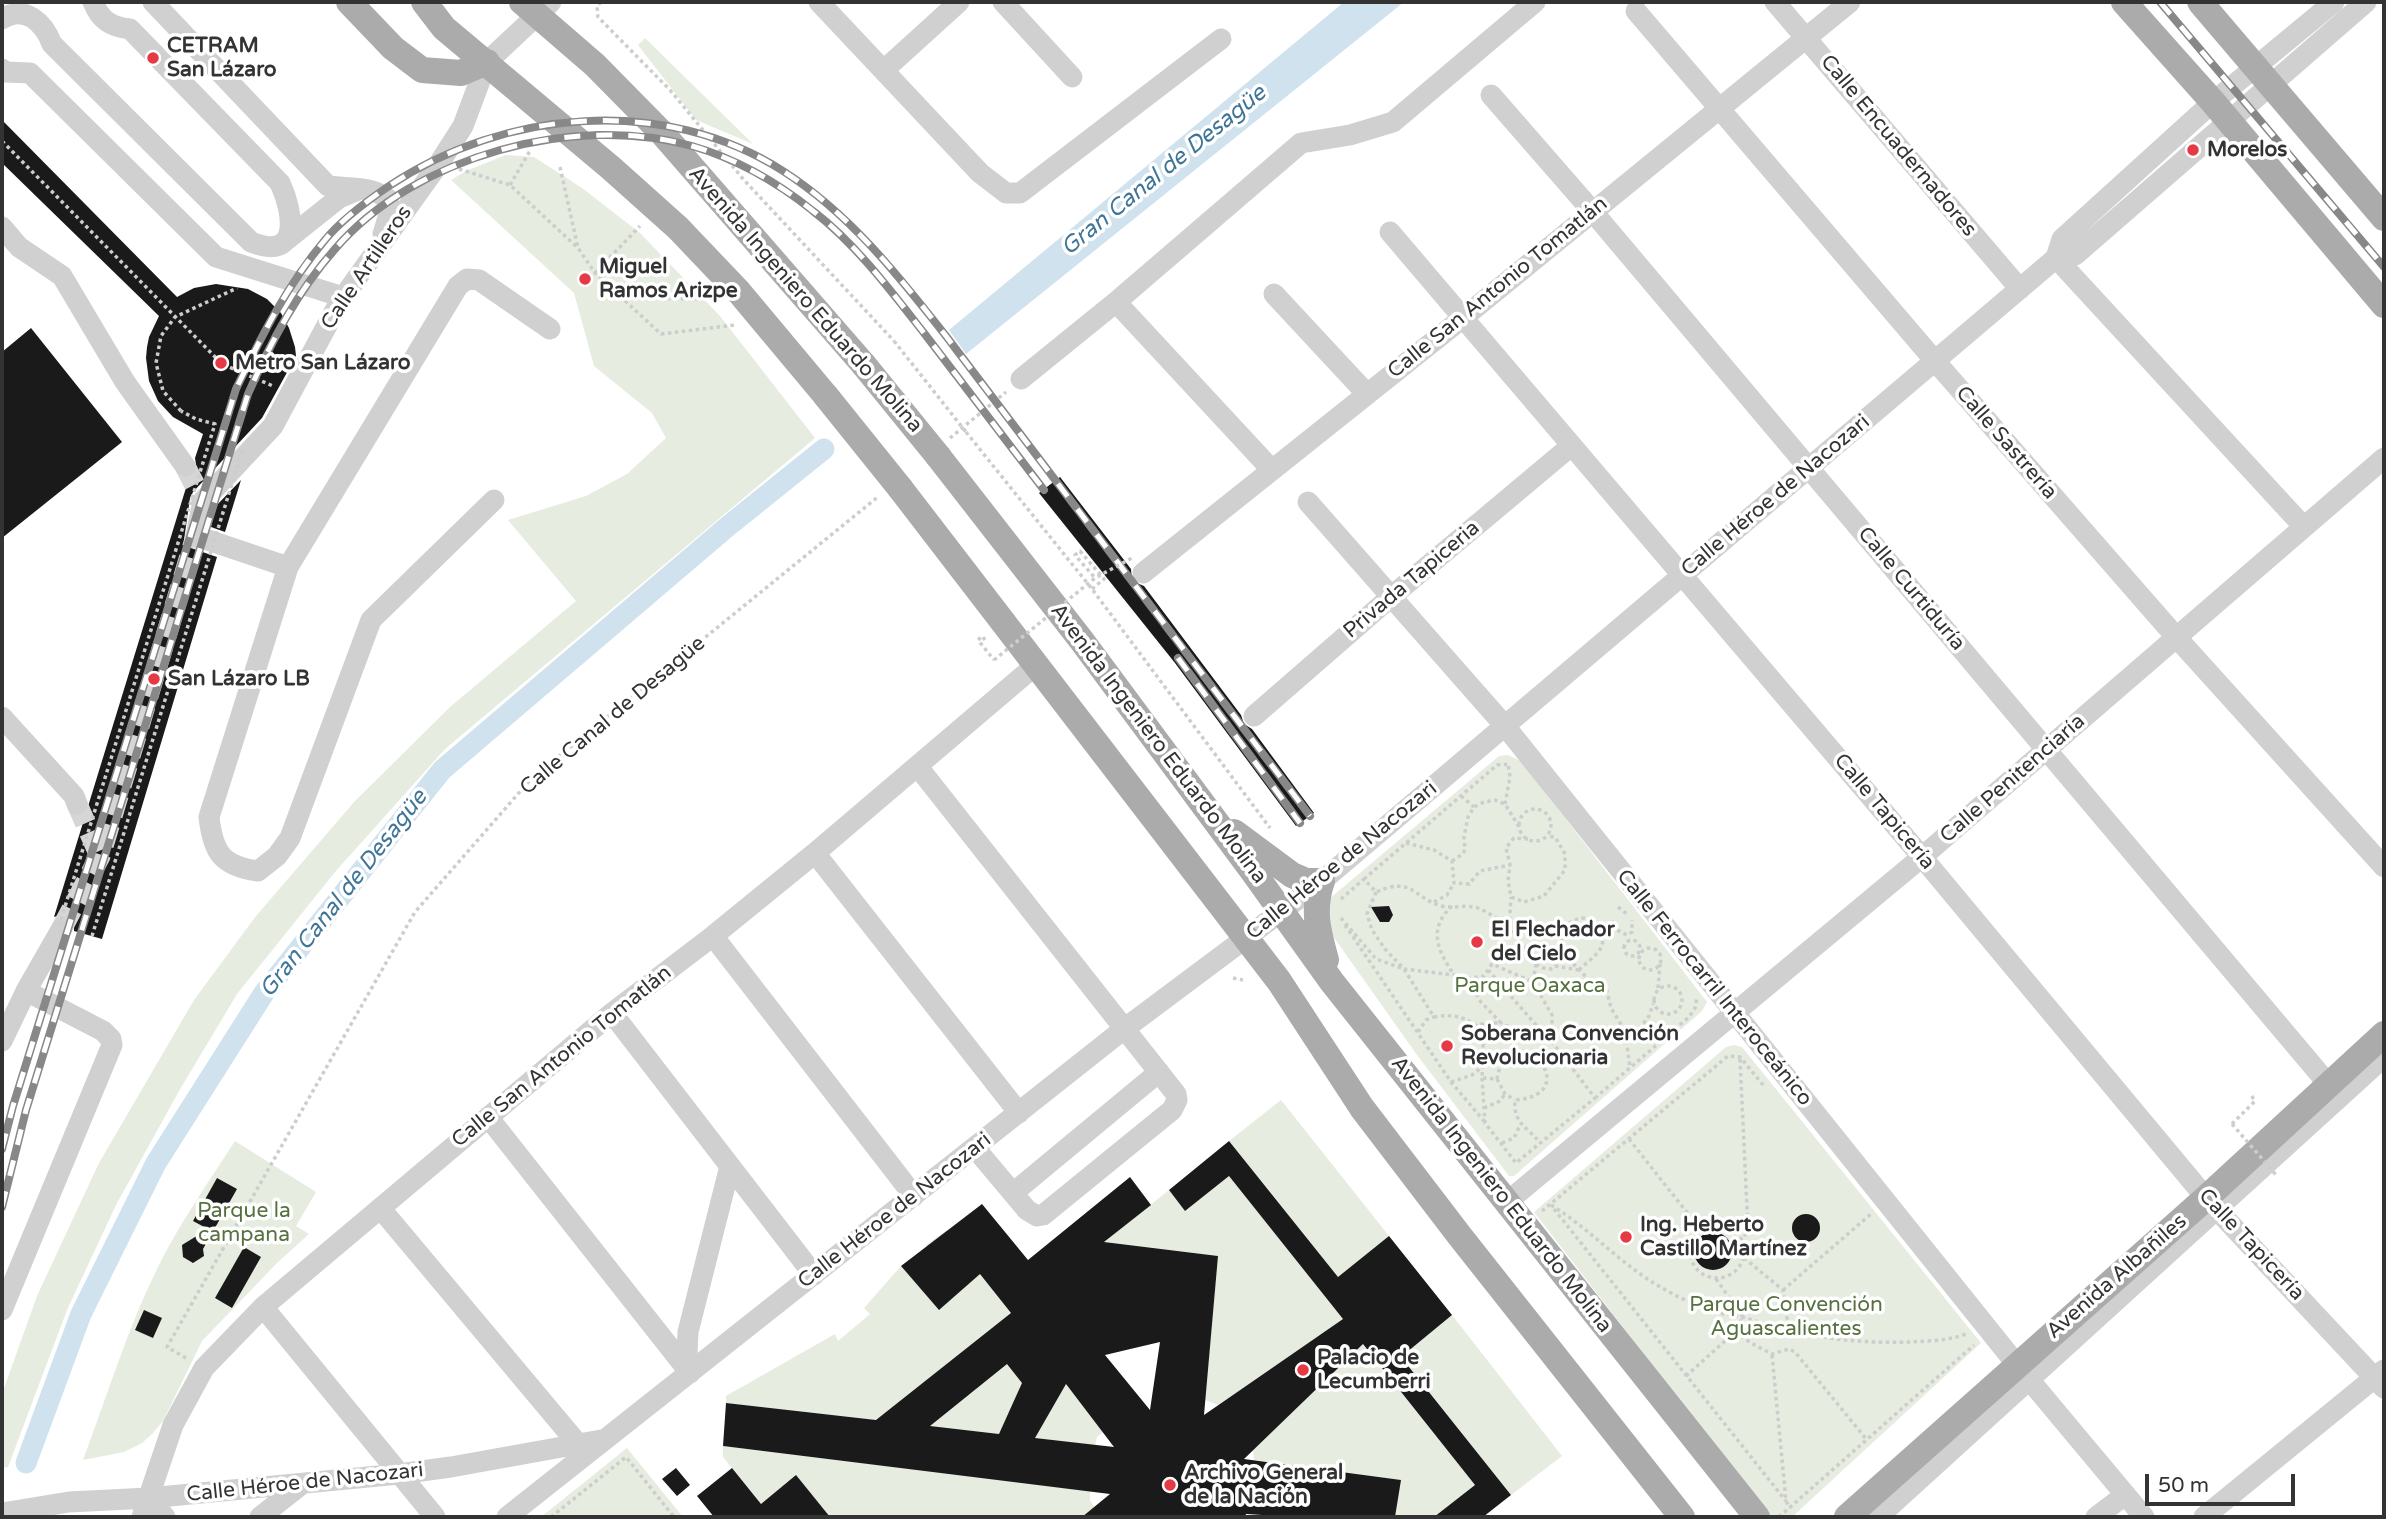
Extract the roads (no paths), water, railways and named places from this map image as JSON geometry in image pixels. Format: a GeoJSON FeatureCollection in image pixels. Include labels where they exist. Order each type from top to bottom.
{"type":"FeatureCollection","features":[{"type":"Feature","properties":{"kind":"main road"},"geometry":{"type":"LineString","coordinates":[[349,2],[393,48],[422,70],[461,73],[487,62]]}},
{"type":"Feature","properties":{"kind":"main road"},"geometry":{"type":"LineString","coordinates":[[412,2],[487,62],[678,228],[739,292],[826,396],[892,490],[1037,664],[1279,981],[1362,1108],[1682,1517]]}},
{"type":"Feature","properties":{"kind":"main road"},"geometry":{"type":"LineString","coordinates":[[424,2],[444,28]]}},
{"type":"Feature","properties":{"kind":"main road"},"geometry":{"type":"LineString","coordinates":[[2124,2],[2384,305]]}},
{"type":"Feature","properties":{"kind":"main road"},"geometry":{"type":"LineString","coordinates":[[2200,2],[2384,218]]}},
{"type":"Feature","properties":{"kind":"main road","name":"Avenida Ingeniero Eduardo Molina"},"geometry":{"type":"LineString","coordinates":[[537,6],[662,133],[864,365],[942,448],[1283,911],[1332,982],[1757,1517]]}},
{"type":"Feature","properties":{"kind":"main road"},"geometry":{"type":"LineString","coordinates":[[1213,816],[1292,874],[1330,891],[1315,911],[1316,925],[1332,982]]}},
{"type":"Feature","properties":{"kind":"main road","name":"Avenida Albañiles"},"geometry":{"type":"LineString","coordinates":[[1847,1517],[1896,1501],[2023,1372],[2211,1203],[2384,1034]]}},
{"type":"Feature","properties":{"kind":"street"},"geometry":{"type":"LineString","coordinates":[[93,2],[100,16],[109,24],[130,29],[280,183],[292,219],[285,241]]}},
{"type":"Feature","properties":{"kind":"street"},"geometry":{"type":"LineString","coordinates":[[153,2],[328,186],[362,188],[380,192],[387,199],[390,211],[386,229],[369,261]]}},
{"type":"Feature","properties":{"kind":"street"},"geometry":{"type":"LineString","coordinates":[[819,2],[980,173],[1006,193],[1020,192],[1221,39]]}},
{"type":"Feature","properties":{"kind":"street"},"geometry":{"type":"LineString","coordinates":[[884,70],[959,2]]}},
{"type":"Feature","properties":{"kind":"street"},"geometry":{"type":"LineString","coordinates":[[1003,2],[1072,77]]}},
{"type":"Feature","properties":{"kind":"street"},"geometry":{"type":"LineString","coordinates":[[1021,379],[1116,302],[1301,143],[1350,135],[1392,122],[1535,2]]}},
{"type":"Feature","properties":{"kind":"street","name":"Calle Encuadernadores"},"geometry":{"type":"LineString","coordinates":[[1775,2],[2020,289]]}},
{"type":"Feature","properties":{"kind":"street","name":"Calle San Antonio Tomatlán"},"geometry":{"type":"LineString","coordinates":[[1138,565],[1271,469],[1367,394],[1850,2]]}},
{"type":"Feature","properties":{"kind":"street","name":"Calle Héroe de Nacozari"},"geometry":{"type":"LineString","coordinates":[[506,1517],[1124,1030],[1283,911],[1330,891],[1505,726],[2056,258],[2062,239],[2221,112],[2263,75],[2333,2]]}},
{"type":"Feature","properties":{"kind":"street","name":"Calle Héroe de Nacozari"},"geometry":{"type":"LineString","coordinates":[[2263,75],[2366,2]]}},
{"type":"Feature","properties":{"kind":"street"},"geometry":{"type":"LineString","coordinates":[[487,62],[537,6]]}},
{"type":"Feature","properties":{"kind":"street","name":"Calle Sastrería"},"geometry":{"type":"LineString","coordinates":[[1636,11],[1935,361],[2177,638],[2384,867]]}},
{"type":"Feature","properties":{"kind":"street"},"geometry":{"type":"LineString","coordinates":[[2,19],[9,15],[25,14],[38,20],[48,32],[52,44],[251,242],[264,247],[276,246],[339,198],[362,188]]}},
{"type":"Feature","properties":{"kind":"street","name":"Calle Artilleros"},"geometry":{"type":"LineString","coordinates":[[288,567],[196,537],[203,501],[273,426],[316,342],[344,297],[463,126],[487,62]]}},
{"type":"Feature","properties":{"kind":"street"},"geometry":{"type":"LineString","coordinates":[[2,69],[5,72],[30,73],[216,257],[344,297]]}},
{"type":"Feature","properties":{"kind":"street","name":"Calle Curtiduría"},"geometry":{"type":"LineString","coordinates":[[1491,95],[1593,212],[2329,1085]]}},
{"type":"Feature","properties":{"kind":"street"},"geometry":{"type":"LineString","coordinates":[[2,227],[19,247],[62,276],[125,382],[185,466]]}},
{"type":"Feature","properties":{"kind":"street","name":"Calle Tapicería"},"geometry":{"type":"LineString","coordinates":[[1390,232],[1684,575],[2211,1203],[2381,1379]]}},
{"type":"Feature","properties":{"kind":"street"},"geometry":{"type":"LineString","coordinates":[[2056,258],[2304,527]]}},
{"type":"Feature","properties":{"kind":"street"},"geometry":{"type":"LineString","coordinates":[[494,500],[372,620],[290,838],[277,856],[258,871],[239,868],[222,858],[211,838],[209,817],[288,567],[462,281],[473,278],[479,280],[550,329]]}},
{"type":"Feature","properties":{"kind":"street"},"geometry":{"type":"LineString","coordinates":[[1274,294],[1367,394]]}},
{"type":"Feature","properties":{"kind":"street"},"geometry":{"type":"LineString","coordinates":[[1116,302],[1271,469]]}},
{"type":"Feature","properties":{"kind":"street","name":"Privada Tapiceria"},"geometry":{"type":"LineString","coordinates":[[1254,716],[1571,446]]}},
{"type":"Feature","properties":{"kind":"street","name":"Calle Penitenciaría"},"geometry":{"type":"LineString","coordinates":[[1507,1202],[1922,857],[2384,458]]}},
{"type":"Feature","properties":{"kind":"street","name":"Calle Ferrocarril Interoceánico"},"geometry":{"type":"LineString","coordinates":[[1308,502],[1505,726],[2023,1372],[2144,1517]]}},
{"type":"Feature","properties":{"kind":"street","name":"Calle San Antonio Tomatlán"},"geometry":{"type":"LineString","coordinates":[[145,1508],[173,1425],[205,1368],[263,1307],[612,1013],[815,853],[1037,664]]}},
{"type":"Feature","properties":{"kind":"street"},"geometry":{"type":"LineString","coordinates":[[2,716],[74,796],[77,804]]}},
{"type":"Feature","properties":{"kind":"street"},"geometry":{"type":"LineString","coordinates":[[918,767],[1177,1094],[1172,1110],[1048,1212],[1037,1216],[1031,1214],[975,1148]]}},
{"type":"Feature","properties":{"kind":"street"},"geometry":{"type":"LineString","coordinates":[[815,853],[1019,1113]]}},
{"type":"Feature","properties":{"kind":"street"},"geometry":{"type":"LineString","coordinates":[[2,1041],[61,927]]}},
{"type":"Feature","properties":{"kind":"street"},"geometry":{"type":"LineString","coordinates":[[713,936],[914,1196]]}},
{"type":"Feature","properties":{"kind":"street"},"geometry":{"type":"LineString","coordinates":[[2,1310],[113,1045],[103,1031],[26,991]]}},
{"type":"Feature","properties":{"kind":"street"},"geometry":{"type":"LineString","coordinates":[[612,1013],[814,1275]]}},
{"type":"Feature","properties":{"kind":"street"},"geometry":{"type":"LineString","coordinates":[[2211,1203],[2384,1057]]}},
{"type":"Feature","properties":{"kind":"street"},"geometry":{"type":"LineString","coordinates":[[1013,1193],[1159,1072]]}},
{"type":"Feature","properties":{"kind":"street"},"geometry":{"type":"LineString","coordinates":[[488,1117],[690,1373]]}},
{"type":"Feature","properties":{"kind":"street"},"geometry":{"type":"LineString","coordinates":[[690,1373],[688,1332],[730,1166]]}},
{"type":"Feature","properties":{"kind":"street"},"geometry":{"type":"LineString","coordinates":[[381,1209],[578,1444]]}},
{"type":"Feature","properties":{"kind":"street"},"geometry":{"type":"LineString","coordinates":[[263,1307],[435,1517]]}},
{"type":"Feature","properties":{"kind":"street"},"geometry":{"type":"LineString","coordinates":[[2204,1517],[2381,1379]]}},
{"type":"Feature","properties":{"kind":"street","name":"Calle Héroe de Nacozari"},"geometry":{"type":"LineString","coordinates":[[2,1513],[69,1502],[145,1508],[302,1484],[451,1467],[607,1439]]}},
{"type":"Feature","properties":{"kind":"street"},"geometry":{"type":"LineString","coordinates":[[260,1517],[302,1484]]}},
{"type":"Feature","properties":{"kind":"street"},"geometry":{"type":"LineString","coordinates":[[2096,1517],[2125,1494]]}},
{"type":"Feature","properties":{"kind":"street"},"geometry":{"type":"LineString","coordinates":[[1878,1517],[1896,1501]]}},
{"type":"Feature","properties":{"kind":"street"},"geometry":{"type":"LineString","coordinates":[[145,1508],[164,1517]]}},
{"type":"Feature","properties":{"kind":"water"},"geometry":{"type":"Polygon","coordinates":[[[1344,2],[1404,2],[966,354],[949,330],[1344,2]]]}},
{"type":"Feature","properties":{"kind":"waterway","name":"Gran Canal de Desagüe"},"geometry":{"type":"LineString","coordinates":[[26,1463],[81,1314],[156,1163],[264,993],[442,770],[727,527],[824,449]]}},
{"type":"Feature","properties":{"kind":"tunnel"},"geometry":{"type":"LineString","coordinates":[[185,466],[203,501]]}},
{"type":"Feature","properties":{"kind":"tunnel"},"geometry":{"type":"LineString","coordinates":[[62,928],[100,856],[196,536]]}},
{"type":"Feature","properties":{"kind":"tunnel"},"geometry":{"type":"LineString","coordinates":[[77,804],[100,856]]}},
{"type":"Feature","properties":{"kind":"railway"},"geometry":{"type":"LineString","coordinates":[[2160,2],[2384,267]]}},
{"type":"Feature","properties":{"kind":"railway"},"geometry":{"type":"LineString","coordinates":[[2,1149],[13,1106],[236,389],[255,350],[311,257],[332,232],[355,211],[389,186],[434,160],[483,140],[533,127],[585,121],[637,122],[688,130],[737,147],[783,171],[830,206],[891,268],[946,336],[1310,816]]}},
{"type":"Feature","properties":{"kind":"railway"},"geometry":{"type":"LineString","coordinates":[[2,1207],[26,1110],[248,394],[286,318],[321,265],[368,217],[408,189],[452,167],[499,150],[548,140],[598,135],[646,137],[692,146],[741,165],[799,200],[829,224],[858,253],[912,317],[1044,490]]}},
{"type":"Feature","properties":{"kind":"railway"},"geometry":{"type":"LineString","coordinates":[[1178,658],[1300,823]]}},
{"type":"Feature","properties":{"kind":"place","name":"CETRAM San Lázaro"},"geometry":{"type":"Point","coordinates":[153,58]}},
{"type":"Feature","properties":{"kind":"place","name":"Morelos"},"geometry":{"type":"Point","coordinates":[2193,150]}},
{"type":"Feature","properties":{"kind":"place","name":"Miguel Ramos Arizpe"},"geometry":{"type":"Point","coordinates":[585,279]}},
{"type":"Feature","properties":{"kind":"place","name":"Metro San Lázaro"},"geometry":{"type":"Point","coordinates":[221,363]}},
{"type":"Feature","properties":{"kind":"place","name":"San Lázaro LB"},"geometry":{"type":"Point","coordinates":[154,679]}},
{"type":"Feature","properties":{"kind":"place","name":"El Flechador del Cielo"},"geometry":{"type":"Point","coordinates":[1477,942]}},
{"type":"Feature","properties":{"kind":"place","name":"Soberana Convención Revolucionaria"},"geometry":{"type":"Point","coordinates":[1447,1046]}},
{"type":"Feature","properties":{"kind":"place","name":"Ing. Heberto Castillo Martínez"},"geometry":{"type":"Point","coordinates":[1626,1237]}},
{"type":"Feature","properties":{"kind":"place","name":"Palacio de Lecumberri"},"geometry":{"type":"Point","coordinates":[1303,1370]}},
{"type":"Feature","properties":{"kind":"place","name":"Archivo General de la Nación"},"geometry":{"type":"Point","coordinates":[1170,1485]}},
{"type":"Feature","properties":{"kind":"park label","name":"Parque Oaxaca"},"geometry":{"type":"Point","coordinates":[1530,986]}},
{"type":"Feature","properties":{"kind":"park label","name":"Parque la campana"},"geometry":{"type":"Point","coordinates":[244,1223]}},
{"type":"Feature","properties":{"kind":"park label","name":"Parque Convención Aguascalientes"},"geometry":{"type":"Point","coordinates":[1786,1317]}}]}
